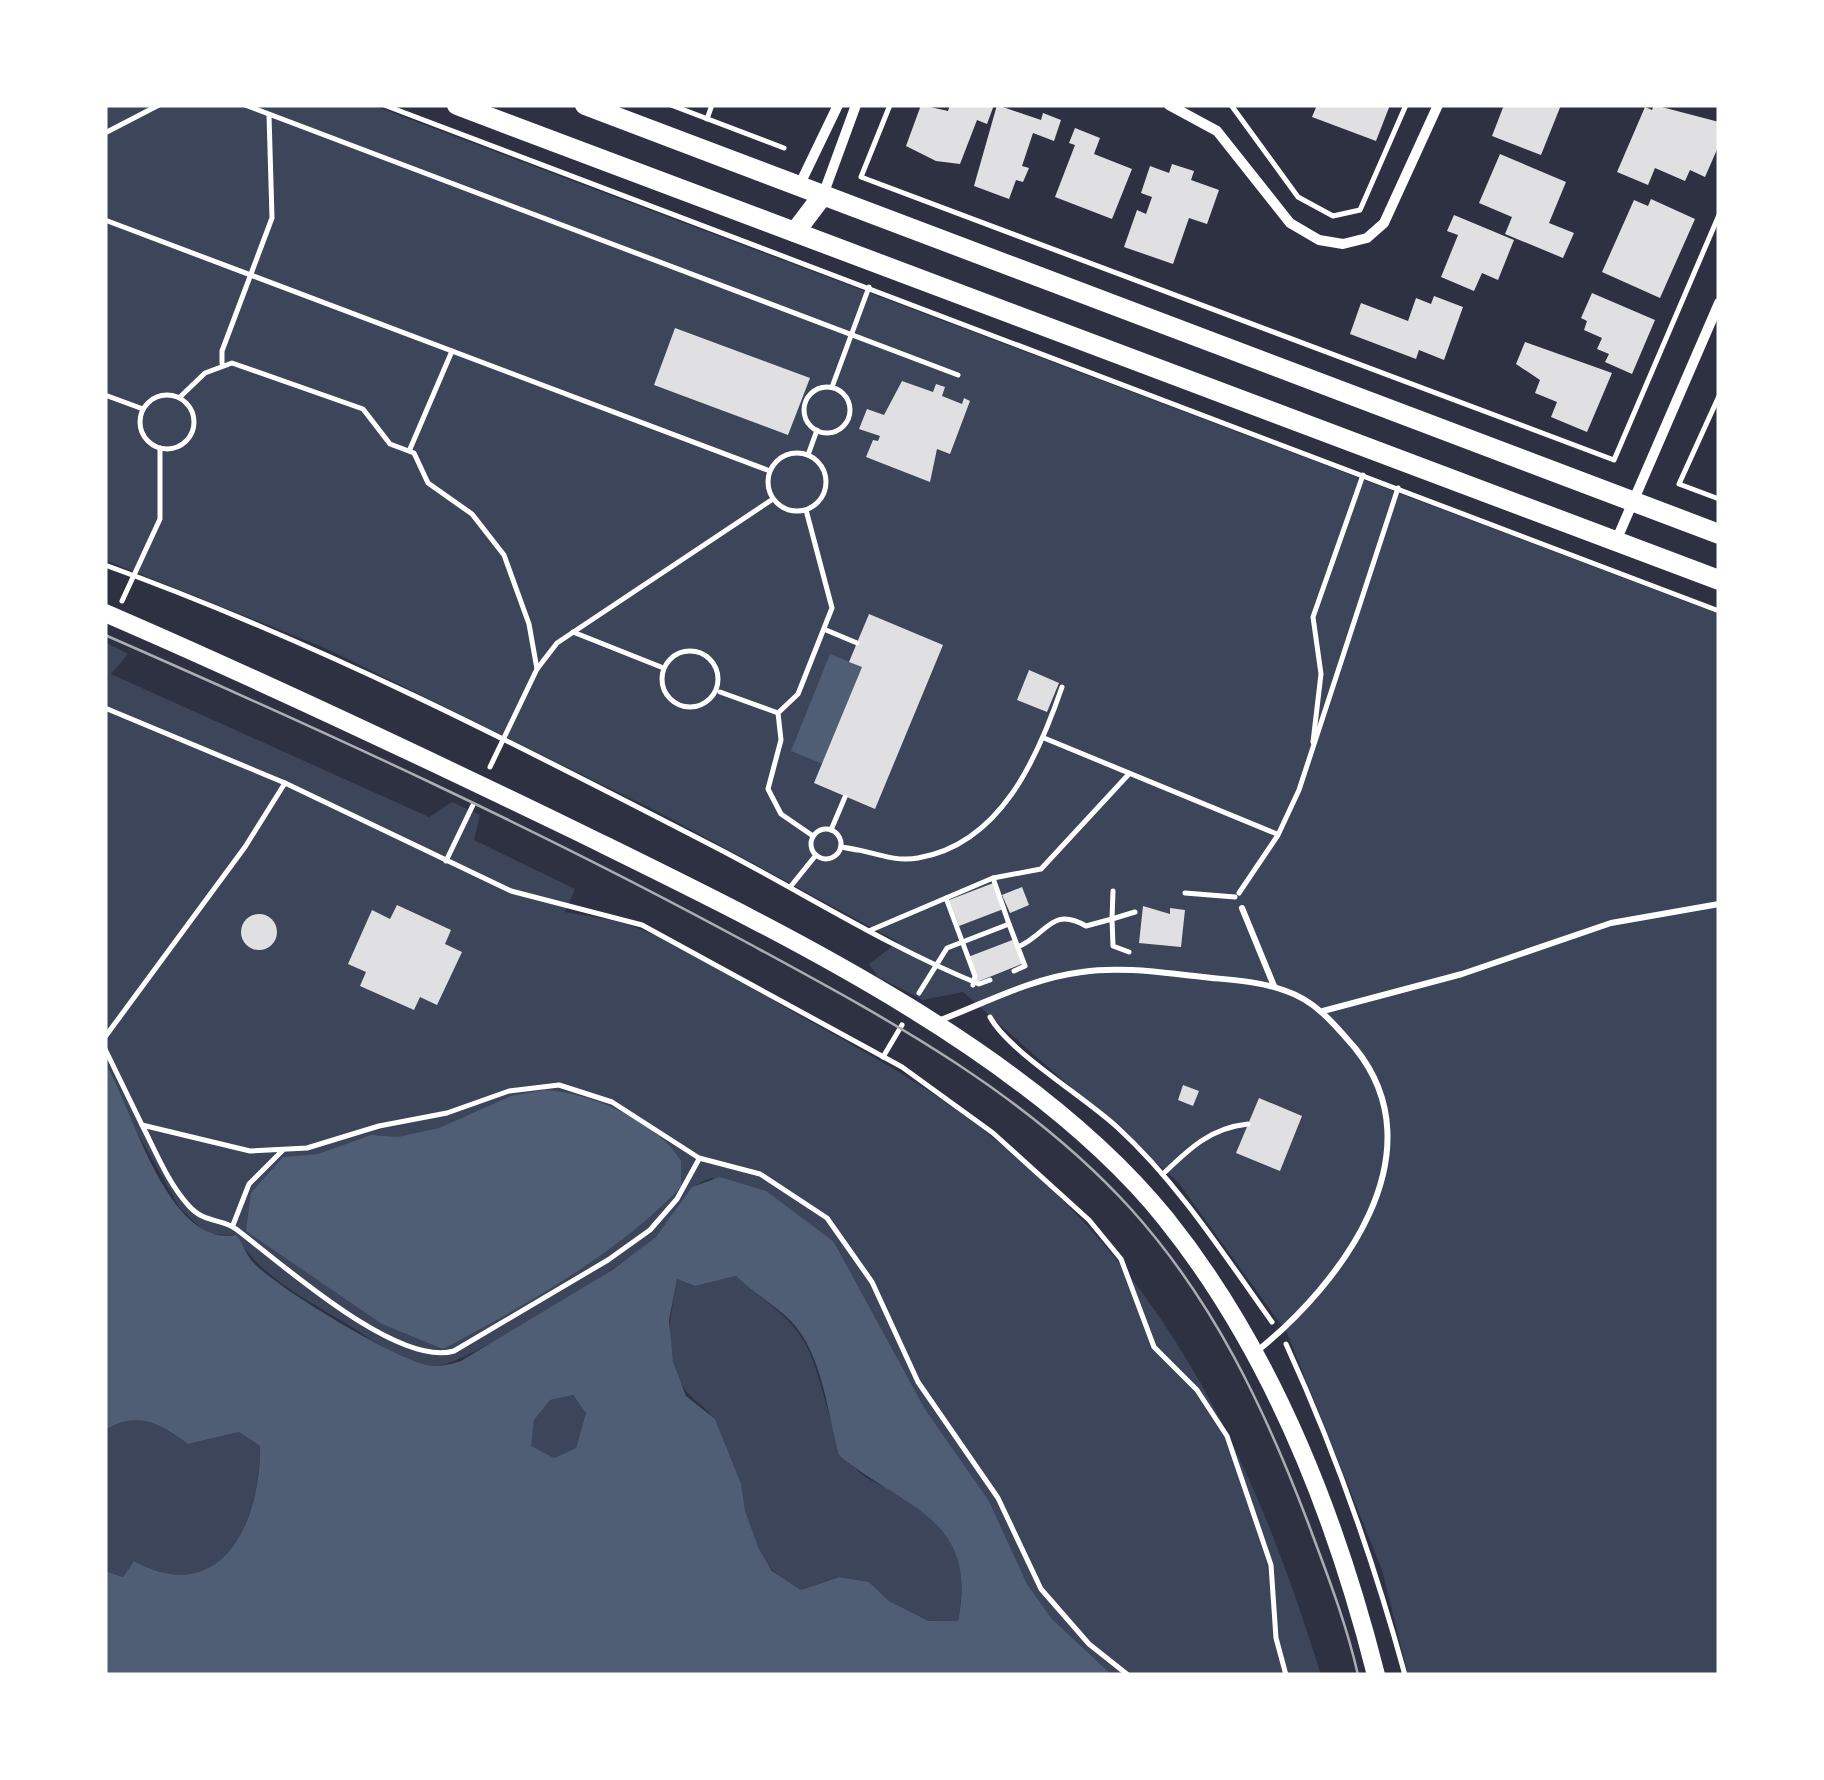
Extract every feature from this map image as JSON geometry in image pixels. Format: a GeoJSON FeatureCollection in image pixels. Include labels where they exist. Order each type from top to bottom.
{"type":"FeatureCollection","features":[{"type":"Feature","properties":{"kind":"main road"},"geometry":{"type":"LineString","coordinates":[[456,105],[1719,580]]}},
{"type":"Feature","properties":{"kind":"main road"},"geometry":{"type":"LineString","coordinates":[[585,105],[1719,534]]}},
{"type":"Feature","properties":{"kind":"main road"},"geometry":{"type":"LineString","coordinates":[[794,232],[799,186]]}},
{"type":"Feature","properties":{"kind":"main road"},"geometry":{"type":"LineString","coordinates":[[794,232],[823,194]]}},
{"type":"Feature","properties":{"kind":"street"},"geometry":{"type":"LineString","coordinates":[[799,186],[838,105]]}},
{"type":"Feature","properties":{"kind":"street"},"geometry":{"type":"LineString","coordinates":[[823,194],[856,105]]}},
{"type":"Feature","properties":{"kind":"street"},"geometry":{"type":"LineString","coordinates":[[1169,105],[1216,131],[1290,223],[1319,240],[1343,244],[1366,238],[1384,222],[1438,105]]}},
{"type":"Feature","properties":{"kind":"street"},"geometry":{"type":"LineString","coordinates":[[1616,541],[1719,303]]}},
{"type":"Feature","properties":{"kind":"street"},"geometry":{"type":"LineString","coordinates":[[110,615],[482,786],[691,888],[910,1010],[1048,1104],[1111,1159],[1166,1220],[1254,1353],[1322,1506],[1376,1675]]}},
{"type":"Feature","properties":{"kind":"lane"},"geometry":{"type":"LineString","coordinates":[[1322,1011],[1462,974],[1611,923],[1719,904]]}},
{"type":"Feature","properties":{"kind":"lane"},"geometry":{"type":"LineString","coordinates":[[1242,908],[1274,987]]}},
{"type":"Feature","properties":{"kind":"lane"},"geometry":{"type":"LineString","coordinates":[[932,1024],[1024,986],[1086,971],[1187,975],[1274,987],[1322,1011],[1380,1085],[1387,1127],[1384,1175],[1374,1203],[1332,1276],[1299,1316],[1254,1353]]}},
{"type":"Feature","properties":{"kind":"path"},"geometry":{"type":"LineString","coordinates":[[105,133],[159,105]]}},
{"type":"Feature","properties":{"kind":"path"},"geometry":{"type":"LineString","coordinates":[[245,105],[958,376]]}},
{"type":"Feature","properties":{"kind":"path"},"geometry":{"type":"LineString","coordinates":[[384,105],[1719,610]]}},
{"type":"Feature","properties":{"kind":"path"},"geometry":{"type":"LineString","coordinates":[[670,105],[784,148]]}},
{"type":"Feature","properties":{"kind":"path"},"geometry":{"type":"LineString","coordinates":[[707,119],[712,105]]}},
{"type":"Feature","properties":{"kind":"path"},"geometry":{"type":"LineString","coordinates":[[890,105],[861,177],[1614,460],[1719,215]]}},
{"type":"Feature","properties":{"kind":"path"},"geometry":{"type":"LineString","coordinates":[[1230,105],[1298,197],[1333,216],[1360,210],[1406,105]]}},
{"type":"Feature","properties":{"kind":"path"},"geometry":{"type":"LineString","coordinates":[[222,364],[222,351],[272,218],[269,115]]}},
{"type":"Feature","properties":{"kind":"path"},"geometry":{"type":"LineString","coordinates":[[105,220],[770,471]]}},
{"type":"Feature","properties":{"kind":"path"},"geometry":{"type":"LineString","coordinates":[[832,388],[869,287]]}},
{"type":"Feature","properties":{"kind":"path"},"geometry":{"type":"LineString","coordinates":[[410,450],[452,351]]}},
{"type":"Feature","properties":{"kind":"path"},"geometry":{"type":"LineString","coordinates":[[180,398],[205,373],[222,364],[260,370],[363,409],[390,444],[410,450],[428,484],[472,514],[504,556],[529,624],[537,669]]}},
{"type":"Feature","properties":{"kind":"path"},"geometry":{"type":"LineString","coordinates":[[818,388],[832,388],[845,395],[848,417],[832,432],[817,430],[806,420],[806,399],[818,388]]}},
{"type":"Feature","properties":{"kind":"path"},"geometry":{"type":"LineString","coordinates":[[110,615],[160,518],[164,502],[160,448],[141,429],[143,410],[162,395],[180,398],[193,412],[192,434],[180,446],[160,448]]}},
{"type":"Feature","properties":{"kind":"path"},"geometry":{"type":"LineString","coordinates":[[105,396],[143,410]]}},
{"type":"Feature","properties":{"kind":"path"},"geometry":{"type":"LineString","coordinates":[[1719,396],[1679,484],[1719,499]]}},
{"type":"Feature","properties":{"kind":"path"},"geometry":{"type":"LineString","coordinates":[[808,455],[817,430]]}},
{"type":"Feature","properties":{"kind":"path"},"geometry":{"type":"LineString","coordinates":[[786,455],[808,455],[822,466],[826,484],[820,500],[806,510],[788,510],[774,499],[770,471],[786,455]]}},
{"type":"Feature","properties":{"kind":"path"},"geometry":{"type":"LineString","coordinates":[[1311,755],[1322,674],[1312,617],[1363,475]]}},
{"type":"Feature","properties":{"kind":"path"},"geometry":{"type":"LineString","coordinates":[[1238,898],[1278,834],[1311,755],[1398,488]]}},
{"type":"Feature","properties":{"kind":"path"},"geometry":{"type":"LineString","coordinates":[[446,860],[537,669],[552,649],[774,499]]}},
{"type":"Feature","properties":{"kind":"path"},"geometry":{"type":"LineString","coordinates":[[778,713],[798,694],[832,608],[806,510]]}},
{"type":"Feature","properties":{"kind":"path"},"geometry":{"type":"LineString","coordinates":[[105,565],[272,632],[503,741],[791,886],[934,967],[974,982],[994,978]]}},
{"type":"Feature","properties":{"kind":"path"},"geometry":{"type":"LineString","coordinates":[[826,630],[858,643]]}},
{"type":"Feature","properties":{"kind":"path"},"geometry":{"type":"LineString","coordinates":[[574,632],[661,668]]}},
{"type":"Feature","properties":{"kind":"path"},"geometry":{"type":"LineString","coordinates":[[661,668],[680,653],[701,656],[718,672],[719,692]]}},
{"type":"Feature","properties":{"kind":"path"},"geometry":{"type":"LineString","coordinates":[[661,668],[661,683],[672,700],[702,705],[719,692]]}},
{"type":"Feature","properties":{"kind":"path"},"geometry":{"type":"LineString","coordinates":[[831,830],[841,847],[878,856],[920,858],[961,840],[1007,804],[1044,738],[1062,686]]}},
{"type":"Feature","properties":{"kind":"path"},"geometry":{"type":"LineString","coordinates":[[719,692],[778,713]]}},
{"type":"Feature","properties":{"kind":"path"},"geometry":{"type":"LineString","coordinates":[[105,708],[285,783],[536,900],[642,925],[883,1057],[993,1133],[1089,1220],[1121,1259],[1154,1347],[1196,1390],[1227,1436],[1271,1565],[1276,1638],[1286,1675]]}},
{"type":"Feature","properties":{"kind":"path"},"geometry":{"type":"LineString","coordinates":[[778,713],[781,740],[768,780],[770,798],[788,822],[813,836],[831,830],[845,797]]}},
{"type":"Feature","properties":{"kind":"path"},"geometry":{"type":"LineString","coordinates":[[1044,738],[1278,834]]}},
{"type":"Feature","properties":{"kind":"path"},"geometry":{"type":"LineString","coordinates":[[871,930],[993,878],[1042,869],[1128,775]]}},
{"type":"Feature","properties":{"kind":"path"},"geometry":{"type":"LineString","coordinates":[[105,1037],[245,847],[285,783]]}},
{"type":"Feature","properties":{"kind":"path"},"geometry":{"type":"LineString","coordinates":[[791,886],[816,855],[813,836]]}},
{"type":"Feature","properties":{"kind":"path"},"geometry":{"type":"LineString","coordinates":[[841,847],[857,850]]}},
{"type":"Feature","properties":{"kind":"path"},"geometry":{"type":"LineString","coordinates":[[816,855],[833,857],[841,847]]}},
{"type":"Feature","properties":{"kind":"path"},"geometry":{"type":"LineString","coordinates":[[993,878],[1025,966],[1010,972]]}},
{"type":"Feature","properties":{"kind":"path"},"geometry":{"type":"LineString","coordinates":[[1113,946],[1114,891]]}},
{"type":"Feature","properties":{"kind":"path"},"geometry":{"type":"LineString","coordinates":[[1186,893],[1238,898]]}},
{"type":"Feature","properties":{"kind":"path"},"geometry":{"type":"LineString","coordinates":[[946,898],[974,982]]}},
{"type":"Feature","properties":{"kind":"path"},"geometry":{"type":"LineString","coordinates":[[1238,898],[1242,908]]}},
{"type":"Feature","properties":{"kind":"path"},"geometry":{"type":"LineString","coordinates":[[1018,947],[1035,940],[1058,918],[1073,918],[1086,926],[1133,912]]}},
{"type":"Feature","properties":{"kind":"path"},"geometry":{"type":"LineString","coordinates":[[883,1057],[947,948],[1009,924]]}},
{"type":"Feature","properties":{"kind":"path"},"geometry":{"type":"LineString","coordinates":[[105,1049],[142,1125],[189,1206],[204,1219],[233,1226],[253,1246],[370,1326],[415,1348],[446,1354],[608,1260],[660,1221],[678,1199],[699,1158]]}},
{"type":"Feature","properties":{"kind":"path"},"geometry":{"type":"LineString","coordinates":[[142,1125],[227,1147],[284,1150],[447,1113],[544,1084],[594,1093],[699,1158],[760,1174],[827,1218],[872,1282],[918,1382],[998,1498],[1040,1589],[1089,1644],[1128,1675]]}},
{"type":"Feature","properties":{"kind":"path"},"geometry":{"type":"LineString","coordinates":[[1163,1174],[1212,1134],[1248,1124]]}},
{"type":"Feature","properties":{"kind":"path"},"geometry":{"type":"LineString","coordinates":[[233,1226],[248,1184],[284,1150]]}},
{"type":"Feature","properties":{"kind":"shaded area"},"geometry":{"type":"Polygon","coordinates":[[[105,105],[372,105],[1719,614],[1719,1675],[1408,1675],[1382,1570],[1287,1333],[1178,1182],[963,992],[923,1000],[878,977],[869,964],[898,942],[660,813],[325,648],[105,560],[105,105]]]}},
{"type":"Feature","properties":{"kind":"shaded area"},"geometry":{"type":"Polygon","coordinates":[[[105,642],[128,654],[111,674],[429,817],[452,802],[480,815],[474,840],[575,889],[565,912],[632,926],[696,955],[912,1080],[1020,1160],[1083,1221],[1138,1287],[1185,1356],[1226,1430],[1261,1508],[1321,1675],[1112,1675],[1052,1619],[1027,1584],[989,1501],[925,1409],[834,1242],[712,1178],[693,1188],[657,1236],[616,1267],[512,1332],[453,1362],[436,1366],[390,1351],[300,1296],[258,1264],[236,1235],[207,1234],[179,1207],[133,1125],[105,1063],[105,642]]]}},
{"type":"Feature","properties":{"kind":"shaded area"},"geometry":{"type":"Polygon","coordinates":[[[830,654],[862,667],[823,764],[791,751],[830,654]]]}},
{"type":"Feature","properties":{"kind":"shaded area"},"geometry":{"type":"Polygon","coordinates":[[[105,1063],[155,1171],[190,1220],[212,1233],[236,1235],[252,1261],[307,1303],[360,1334],[428,1365],[461,1361],[612,1270],[656,1237],[692,1187],[720,1177],[766,1191],[834,1242],[925,1409],[989,1501],[1027,1584],[1052,1619],[1112,1675],[105,1675],[105,1571],[123,1577],[134,1561],[165,1573],[191,1574],[213,1565],[230,1550],[244,1528],[253,1502],[260,1446],[239,1432],[188,1444],[158,1425],[138,1420],[105,1430],[105,1063]],[[736,1276],[695,1286],[677,1279],[669,1320],[673,1362],[686,1396],[715,1419],[741,1484],[745,1511],[759,1549],[772,1571],[801,1590],[839,1577],[869,1582],[889,1601],[929,1621],[958,1621],[962,1586],[957,1558],[946,1537],[930,1519],[839,1455],[817,1367],[802,1335],[785,1315],[736,1276]],[[573,1395],[550,1400],[534,1420],[531,1446],[554,1458],[576,1448],[586,1413],[573,1395]]]}},
{"type":"Feature","properties":{"kind":"shaded area"},"geometry":{"type":"Polygon","coordinates":[[[544,1090],[600,1103],[656,1133],[681,1161],[681,1187],[600,1256],[539,1296],[443,1349],[382,1324],[246,1231],[251,1193],[283,1157],[318,1154],[371,1135],[398,1137],[439,1128],[511,1096],[544,1090]]]}},
{"type":"Feature","properties":{"kind":"shaded area"},"geometry":{"type":"Polygon","coordinates":[[[736,1276],[800,1334],[813,1361],[833,1427],[859,1472],[912,1504],[942,1529],[958,1559],[958,1621],[930,1621],[889,1601],[869,1582],[838,1577],[801,1590],[770,1567],[753,1536],[724,1440],[711,1415],[682,1386],[671,1352],[670,1321],[677,1279],[695,1286],[736,1276]]]}},
{"type":"Feature","properties":{"kind":"shaded area"},"geometry":{"type":"Polygon","coordinates":[[[573,1395],[586,1413],[576,1448],[554,1458],[530,1446],[534,1420],[550,1399],[573,1395]]]}},
{"type":"Feature","properties":{"kind":"shaded area"},"geometry":{"type":"Polygon","coordinates":[[[123,1419],[151,1419],[188,1444],[239,1432],[260,1446],[253,1502],[244,1528],[230,1550],[213,1565],[191,1574],[165,1573],[134,1561],[123,1577],[105,1571],[105,1430],[123,1419]]]}},
{"type":"Feature","properties":{"kind":"building"},"geometry":{"type":"Polygon","coordinates":[[[921,105],[948,111],[950,105],[994,105],[987,124],[977,120],[960,164],[936,161],[906,146],[921,105]]]}},
{"type":"Feature","properties":{"kind":"building"},"geometry":{"type":"Polygon","coordinates":[[[997,105],[1041,120],[1043,113],[1061,120],[1054,141],[1033,133],[1022,166],[1029,168],[1023,182],[1016,180],[1009,199],[974,186],[997,105]]]}},
{"type":"Feature","properties":{"kind":"building"},"geometry":{"type":"Polygon","coordinates":[[[1317,105],[1390,105],[1376,141],[1312,117],[1317,105]]]}},
{"type":"Feature","properties":{"kind":"building"},"geometry":{"type":"Polygon","coordinates":[[[1504,105],[1561,105],[1541,155],[1492,136],[1504,105]]]}},
{"type":"Feature","properties":{"kind":"building"},"geometry":{"type":"Polygon","coordinates":[[[1654,105],[1719,122],[1719,145],[1705,177],[1690,170],[1685,181],[1655,168],[1648,185],[1617,172],[1645,107],[1652,110],[1654,105]]]}},
{"type":"Feature","properties":{"kind":"building"},"geometry":{"type":"Polygon","coordinates":[[[1075,128],[1100,138],[1094,154],[1132,169],[1112,219],[1055,197],[1075,145],[1069,143],[1075,128]]]}},
{"type":"Feature","properties":{"kind":"building"},"geometry":{"type":"Polygon","coordinates":[[[1500,154],[1566,182],[1549,223],[1574,233],[1563,258],[1505,234],[1512,217],[1479,203],[1500,154]]]}},
{"type":"Feature","properties":{"kind":"building"},"geometry":{"type":"Polygon","coordinates":[[[1172,164],[1194,171],[1191,180],[1219,190],[1207,224],[1189,218],[1173,264],[1124,247],[1137,210],[1146,214],[1152,197],[1141,193],[1150,166],[1169,173],[1172,164]]]}},
{"type":"Feature","properties":{"kind":"building"},"geometry":{"type":"Polygon","coordinates":[[[1651,199],[1695,219],[1660,298],[1602,272],[1634,200],[1648,206],[1651,199]]]}},
{"type":"Feature","properties":{"kind":"building"},"geometry":{"type":"Polygon","coordinates":[[[1454,215],[1514,240],[1498,280],[1482,273],[1474,291],[1441,277],[1458,235],[1447,231],[1454,215]]]}},
{"type":"Feature","properties":{"kind":"building"},"geometry":{"type":"Polygon","coordinates":[[[1592,293],[1655,320],[1632,374],[1605,362],[1609,354],[1597,349],[1602,338],[1584,330],[1587,321],[1581,318],[1592,293]]]}},
{"type":"Feature","properties":{"kind":"building"},"geometry":{"type":"Polygon","coordinates":[[[1434,296],[1463,307],[1444,360],[1419,350],[1416,359],[1350,334],[1361,303],[1408,321],[1416,298],[1431,304],[1434,296]]]}},
{"type":"Feature","properties":{"kind":"building"},"geometry":{"type":"Polygon","coordinates":[[[675,328],[810,378],[788,435],[654,385],[675,328]]]}},
{"type":"Feature","properties":{"kind":"building"},"geometry":{"type":"Polygon","coordinates":[[[1525,342],[1612,373],[1587,432],[1551,417],[1557,402],[1535,393],[1540,380],[1516,364],[1525,342]]]}},
{"type":"Feature","properties":{"kind":"building"},"geometry":{"type":"Polygon","coordinates":[[[902,381],[933,392],[936,384],[945,387],[942,396],[962,404],[964,398],[970,401],[950,454],[937,449],[930,482],[866,457],[873,440],[878,441],[880,436],[859,429],[867,409],[884,415],[902,381]]]}},
{"type":"Feature","properties":{"kind":"building"},"geometry":{"type":"Polygon","coordinates":[[[869,614],[943,645],[875,809],[814,783],[862,667],[849,662],[869,614]]]}},
{"type":"Feature","properties":{"kind":"building"},"geometry":{"type":"Polygon","coordinates":[[[1029,670],[1059,683],[1047,712],[1017,700],[1029,670]]]}},
{"type":"Feature","properties":{"kind":"building"},"geometry":{"type":"Polygon","coordinates":[[[996,882],[1006,908],[959,926],[949,900],[996,882]]]}},
{"type":"Feature","properties":{"kind":"building"},"geometry":{"type":"Polygon","coordinates":[[[1022,887],[1029,905],[1010,913],[1002,895],[1022,887]]]}},
{"type":"Feature","properties":{"kind":"building"},"geometry":{"type":"Polygon","coordinates":[[[397,905],[451,930],[445,944],[462,952],[437,1005],[420,997],[414,1010],[360,986],[366,972],[348,964],[372,910],[390,919],[397,905]]]}},
{"type":"Feature","properties":{"kind":"building"},"geometry":{"type":"Polygon","coordinates":[[[1143,906],[1170,914],[1170,908],[1185,910],[1181,947],[1139,943],[1143,906]]]}},
{"type":"Feature","properties":{"kind":"building"},"geometry":{"type":"Polygon","coordinates":[[[259,914],[272,919],[277,932],[272,945],[259,950],[246,945],[241,932],[246,919],[259,914]]]}},
{"type":"Feature","properties":{"kind":"building"},"geometry":{"type":"Polygon","coordinates":[[[1015,939],[1024,963],[977,982],[968,957],[1015,939]]]}},
{"type":"Feature","properties":{"kind":"building"},"geometry":{"type":"Polygon","coordinates":[[[1183,1085],[1199,1091],[1193,1106],[1178,1100],[1183,1085]]]}},
{"type":"Feature","properties":{"kind":"building"},"geometry":{"type":"Polygon","coordinates":[[[1259,1098],[1302,1116],[1280,1171],[1236,1153],[1259,1098]]]}},
{"type":"Feature","properties":{"kind":"tram line"},"geometry":{"type":"LineString","coordinates":[[105,635],[429,782],[668,900],[900,1028],[999,1092],[1045,1128],[1131,1209],[1187,1280],[1234,1356],[1307,1520],[1342,1616],[1358,1675]]}}]}
